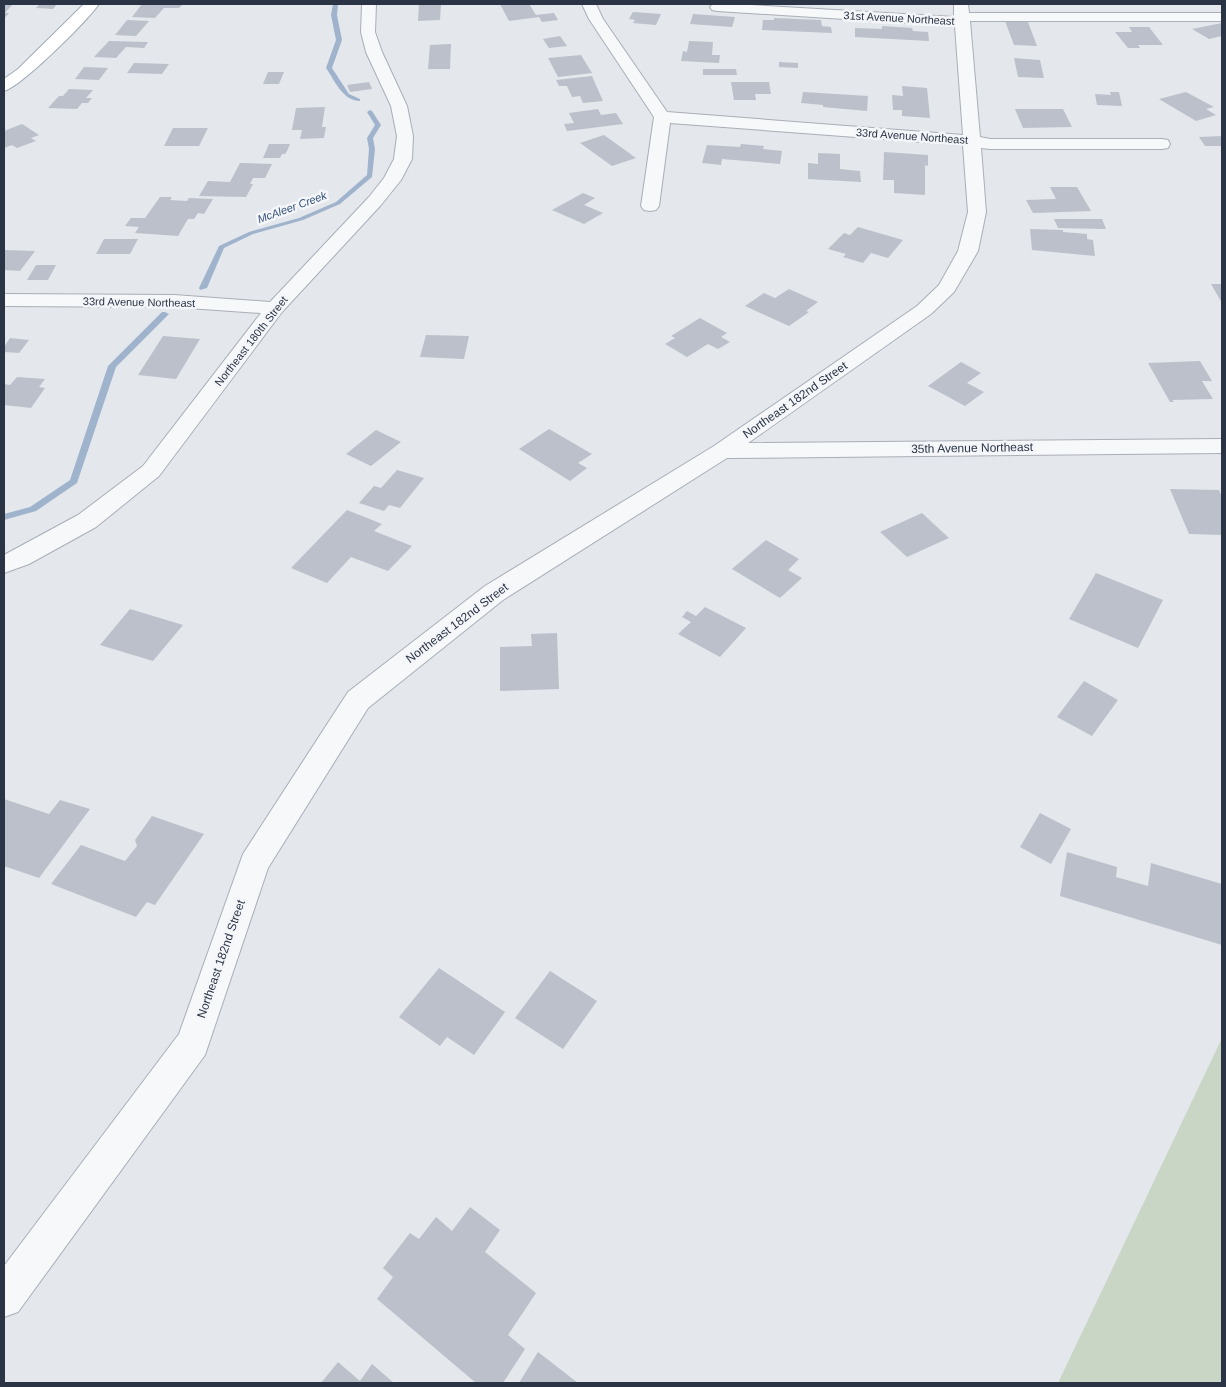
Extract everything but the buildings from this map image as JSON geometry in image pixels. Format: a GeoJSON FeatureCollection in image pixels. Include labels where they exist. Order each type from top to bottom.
{"type":"FeatureCollection","features":[{"type":"Feature","properties":{"kind":"main road"},"geometry":{"type":"LineString","coordinates":[[4,86],[24,72],[92,4]]}},
{"type":"Feature","properties":{"kind":"street","name":"Northeast 180th Street"},"geometry":{"type":"LineString","coordinates":[[4,564],[20,558],[87,521],[152,471],[275,308],[375,201],[392,180],[403,159],[405,136],[400,114],[368,32],[369,4]]}},
{"type":"Feature","properties":{"kind":"street"},"geometry":{"type":"LineString","coordinates":[[589,4],[596,19],[662,117],[650,206]]}},
{"type":"Feature","properties":{"kind":"street","name":"31st Avenue Northeast"},"geometry":{"type":"LineString","coordinates":[[717,7],[961,14],[1222,17]]}},
{"type":"Feature","properties":{"kind":"street","name":"Northeast 182nd Street"},"geometry":{"type":"LineString","coordinates":[[4,1298],[192,1043],[254,863],[358,700],[494,593],[722,451],[924,310],[947,288],[968,251],[977,212],[961,14]]}},
{"type":"Feature","properties":{"kind":"street","name":"33rd Avenue Northeast"},"geometry":{"type":"LineString","coordinates":[[662,117],[972,141],[990,144],[1162,144]]}},
{"type":"Feature","properties":{"kind":"street","name":"33rd Avenue Northeast"},"geometry":{"type":"LineString","coordinates":[[4,300],[174,302],[275,308]]}},
{"type":"Feature","properties":{"kind":"street","name":"35th Avenue Northeast"},"geometry":{"type":"LineString","coordinates":[[722,451],[1222,446]]}},
{"type":"Feature","properties":{"kind":"green space"},"geometry":{"type":"Polygon","coordinates":[[[1222,1038],[1222,1383],[1058,1383],[1222,1038]]]}},
{"type":"Feature","properties":{"kind":"waterway","name":"McAleer Creek"},"geometry":{"type":"LineString","coordinates":[[335,4],[334,15],[339,40],[329,68],[347,95],[358,100]]}},
{"type":"Feature","properties":{"kind":"waterway","name":"McAleer Creek"},"geometry":{"type":"LineString","coordinates":[[203,288],[221,247],[251,233],[301,219],[338,203],[370,176],[372,149],[370,138],[378,125],[370,112]]}},
{"type":"Feature","properties":{"kind":"waterway","name":"McAleer Creek"},"geometry":{"type":"LineString","coordinates":[[4,517],[33,509],[74,481],[112,366],[165,314]]}}]}
